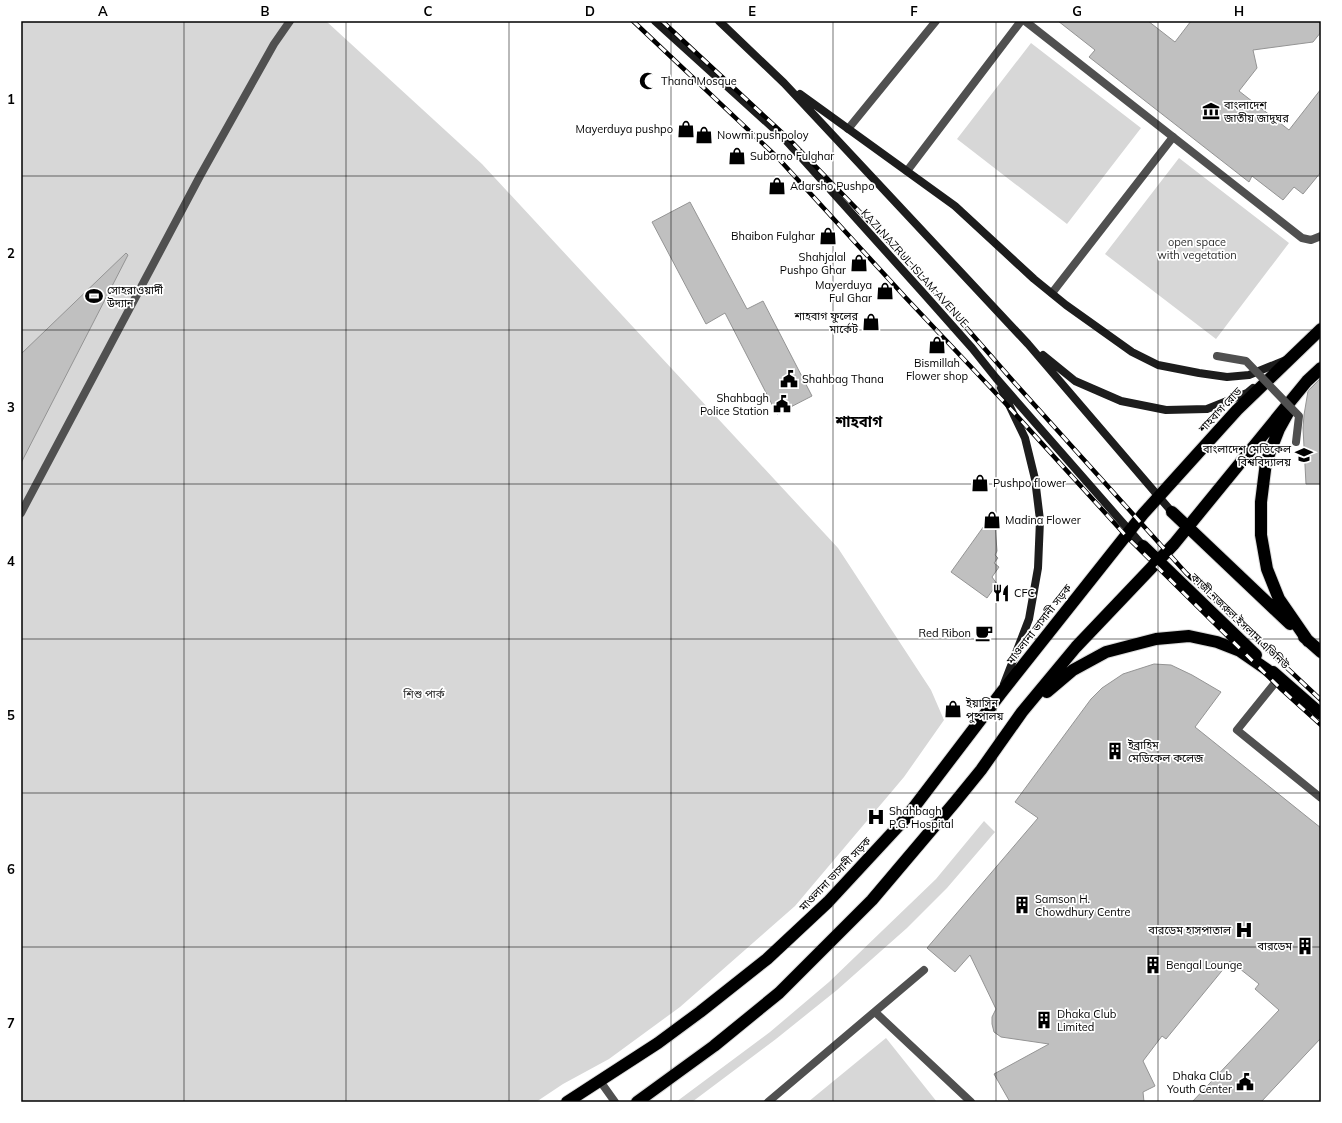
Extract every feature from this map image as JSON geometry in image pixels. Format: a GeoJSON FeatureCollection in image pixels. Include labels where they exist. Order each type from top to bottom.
{"type":"FeatureCollection","features":[{"type":"Feature","properties":{"kind":"highway","name":"শাহবাগ রোড"},"geometry":{"type":"LineString","coordinates":[[1143,514],[1238,410],[1321,329]]}},
{"type":"Feature","properties":{"kind":"highway"},"geometry":{"type":"LineString","coordinates":[[638,1102],[714,1046],[779,993],[846,928],[872,900],[955,802],[981,770],[1022,712],[1076,648],[1174,544],[1307,381],[1321,368]]}},
{"type":"Feature","properties":{"kind":"highway"},"geometry":{"type":"LineString","coordinates":[[1307,381],[1279,429],[1266,462],[1261,502],[1261,535],[1267,569],[1279,599],[1308,641]]}},
{"type":"Feature","properties":{"kind":"highway"},"geometry":{"type":"LineString","coordinates":[[1172,512],[1179,524],[1179,531],[1174,544],[1169,548],[1155,551],[1143,546],[1137,534],[1136,527],[1143,514],[1154,508],[1160,508],[1172,512],[1187,528],[1321,652]]}},
{"type":"Feature","properties":{"kind":"highway","name":"মাওলানা ভাসানী সড়ক"},"geometry":{"type":"LineString","coordinates":[[567,1102],[658,1043],[767,960],[828,902],[905,819],[1001,693],[1143,514]]}},
{"type":"Feature","properties":{"kind":"highway","name":"কাজী নজরুল ইসলাম এভিনিউ"},"geometry":{"type":"LineString","coordinates":[[1143,546],[1279,678],[1321,714]]}},
{"type":"Feature","properties":{"kind":"highway"},"geometry":{"type":"LineString","coordinates":[[1022,712],[1073,670],[1100,655],[1106,652],[1156,639],[1190,636],[1217,642],[1240,651],[1279,678]]}},
{"type":"Feature","properties":{"kind":"main road","name":"KAZI NAZRUL ISLAM AVENUE"},"geometry":{"type":"LineString","coordinates":[[655,21],[783,137],[926,294],[996,378],[1143,546]]}},
{"type":"Feature","properties":{"kind":"main road"},"geometry":{"type":"LineString","coordinates":[[719,21],[784,83],[1028,344],[1172,512]]}},
{"type":"Feature","properties":{"kind":"main road"},"geometry":{"type":"LineString","coordinates":[[784,83],[955,206],[1034,279],[1100,330],[1132,352],[1158,365],[1198,373],[1227,376],[1249,375],[1289,359]]}},
{"type":"Feature","properties":{"kind":"main road"},"geometry":{"type":"LineString","coordinates":[[1028,344],[1075,381],[1121,401],[1166,410],[1207,409],[1247,393],[1289,359]]}},
{"type":"Feature","properties":{"kind":"main road"},"geometry":{"type":"LineString","coordinates":[[996,378],[1025,438],[1035,479],[1040,520],[1038,568],[1029,619],[1001,693]]}},
{"type":"Feature","properties":{"kind":"street"},"geometry":{"type":"LineString","coordinates":[[21,513],[204,169],[274,44],[290,21]]}},
{"type":"Feature","properties":{"kind":"street"},"geometry":{"type":"LineString","coordinates":[[848,129],[936,21]]}},
{"type":"Feature","properties":{"kind":"street"},"geometry":{"type":"LineString","coordinates":[[907,171],[1021,21]]}},
{"type":"Feature","properties":{"kind":"street"},"geometry":{"type":"LineString","coordinates":[[1025,21],[1302,238],[1311,240],[1321,236]]}},
{"type":"Feature","properties":{"kind":"street"},"geometry":{"type":"LineString","coordinates":[[1052,293],[1173,137]]}},
{"type":"Feature","properties":{"kind":"street"},"geometry":{"type":"LineString","coordinates":[[1217,356],[1246,361],[1299,416],[1296,442]]}},
{"type":"Feature","properties":{"kind":"street"},"geometry":{"type":"LineString","coordinates":[[1279,678],[1237,730],[1321,798]]}},
{"type":"Feature","properties":{"kind":"street"},"geometry":{"type":"LineString","coordinates":[[768,1102],[924,970]]}},
{"type":"Feature","properties":{"kind":"street"},"geometry":{"type":"LineString","coordinates":[[875,1012],[971,1102]]}},
{"type":"Feature","properties":{"kind":"street"},"geometry":{"type":"LineString","coordinates":[[600,1081],[615,1102]]}},
{"type":"Feature","properties":{"kind":"green space","name":"শিশু পার্ক"},"geometry":{"type":"Polygon","coordinates":[[[21,21],[326,21],[482,164],[838,548],[931,690],[944,720],[904,777],[795,906],[680,1007],[609,1059],[563,1084],[536,1102],[21,1102],[21,21]]]}},
{"type":"Feature","properties":{"kind":"green space"},"geometry":{"type":"Polygon","coordinates":[[[1031,43],[1141,128],[1067,224],[957,139],[1031,43]]]}},
{"type":"Feature","properties":{"kind":"green space","name":"open space with vegetation"},"geometry":{"type":"Polygon","coordinates":[[[1179,158],[1289,243],[1216,339],[1105,254],[1179,158]]]}},
{"type":"Feature","properties":{"kind":"green space"},"geometry":{"type":"Polygon","coordinates":[[[984,821],[995,832],[947,888],[907,928],[837,990],[776,1039],[692,1102],[676,1102],[770,1032],[829,982],[936,879],[984,821]]]}},
{"type":"Feature","properties":{"kind":"green space"},"geometry":{"type":"Polygon","coordinates":[[[886,1038],[937,1102],[808,1102],[886,1038]]]}},
{"type":"Feature","properties":{"kind":"building","name":"বাংলাদেশ জাতীয় জাদুঘর"},"geometry":{"type":"Polygon","coordinates":[[[1058,21],[1148,21],[1175,42],[1191,21],[1321,21],[1321,32],[1313,42],[1253,50],[1257,68],[1239,91],[1289,130],[1321,89],[1321,172],[1303,194],[1294,187],[1283,200],[1252,176],[1249,182],[1089,57],[1095,50],[1058,21]]]}},
{"type":"Feature","properties":{"kind":"building"},"geometry":{"type":"Polygon","coordinates":[[[690,202],[747,309],[763,301],[812,396],[777,414],[725,313],[706,324],[652,222],[690,202]]]}},
{"type":"Feature","properties":{"kind":"building"},"geometry":{"type":"Polygon","coordinates":[[[126,253],[128,255],[21,463],[21,354],[126,253]]]}},
{"type":"Feature","properties":{"kind":"building"},"geometry":{"type":"Polygon","coordinates":[[[1321,378],[1321,484],[1306,484],[1303,428],[1304,415],[1308,391],[1321,378]]]}},
{"type":"Feature","properties":{"kind":"building"},"geometry":{"type":"Polygon","coordinates":[[[994,512],[997,551],[995,555],[998,558],[994,563],[999,567],[992,577],[997,584],[987,598],[951,572],[994,512]]]}},
{"type":"Feature","properties":{"kind":"building"},"geometry":{"type":"Polygon","coordinates":[[[1154,664],[1171,665],[1221,692],[1195,727],[1321,828],[1321,1038],[1261,1102],[1192,1102],[1279,1010],[1255,989],[1259,984],[1230,961],[1166,1039],[1162,1036],[1143,1061],[1155,1086],[1143,1092],[1144,1102],[1010,1102],[994,1074],[1049,1044],[1001,1037],[994,1032],[992,1017],[996,1009],[970,955],[955,972],[927,948],[1038,818],[1015,802],[1091,699],[1102,688],[1123,674],[1154,664]]]}},
{"type":"Feature","properties":{"kind":"railway"},"geometry":{"type":"LineString","coordinates":[[633,21],[777,157],[1128,538],[1280,688],[1321,725]]}},
{"type":"Feature","properties":{"kind":"railway"},"geometry":{"type":"LineString","coordinates":[[662,21],[791,141],[914,268],[1013,381],[1186,573],[1321,700]]}},
{"type":"Feature","properties":{"kind":"place","name":"Thana Mosque"},"geometry":{"type":"Point","coordinates":[648,81]}},
{"type":"Feature","properties":{"kind":"place","name":"বাংলাদেশ জাতীয় জাদুঘর"},"geometry":{"type":"Point","coordinates":[1211,111]}},
{"type":"Feature","properties":{"kind":"place","name":"Mayerduya pushpo"},"geometry":{"type":"Point","coordinates":[686,129]}},
{"type":"Feature","properties":{"kind":"place","name":"Nowmi pushpoloy"},"geometry":{"type":"Point","coordinates":[704,135]}},
{"type":"Feature","properties":{"kind":"place","name":"Suborno Fulghar"},"geometry":{"type":"Point","coordinates":[737,156]}},
{"type":"Feature","properties":{"kind":"place","name":"Adarsho Pushpo"},"geometry":{"type":"Point","coordinates":[777,186]}},
{"type":"Feature","properties":{"kind":"place","name":"Bhaibon Fulghar"},"geometry":{"type":"Point","coordinates":[828,236]}},
{"type":"Feature","properties":{"kind":"place","name":"Shahjalal Pushpo Ghar"},"geometry":{"type":"Point","coordinates":[859,263]}},
{"type":"Feature","properties":{"kind":"place","name":"Mayerduya Ful Ghar"},"geometry":{"type":"Point","coordinates":[885,291]}},
{"type":"Feature","properties":{"kind":"place","name":"সোহরাওয়ার্দী উদ্যান"},"geometry":{"type":"Point","coordinates":[94,296]}},
{"type":"Feature","properties":{"kind":"place","name":"শাহবাগ ফুলের মার্কেট"},"geometry":{"type":"Point","coordinates":[871,322]}},
{"type":"Feature","properties":{"kind":"place","name":"Bismillah Flower shop"},"geometry":{"type":"Point","coordinates":[937,345]}},
{"type":"Feature","properties":{"kind":"place","name":"Shahbag Thana"},"geometry":{"type":"Point","coordinates":[789,379]}},
{"type":"Feature","properties":{"kind":"place","name":"Shahbagh Police Station"},"geometry":{"type":"Point","coordinates":[782,404]}},
{"type":"Feature","properties":{"kind":"place","name":"বাংলাদেশ মেডিকেল বিশ্ববিদ্যালয়"},"geometry":{"type":"Point","coordinates":[1304,455]}},
{"type":"Feature","properties":{"kind":"place","name":"Pushpo flower"},"geometry":{"type":"Point","coordinates":[980,483]}},
{"type":"Feature","properties":{"kind":"place","name":"Madina Flower"},"geometry":{"type":"Point","coordinates":[992,520]}},
{"type":"Feature","properties":{"kind":"place","name":"CFC"},"geometry":{"type":"Point","coordinates":[1001,593]}},
{"type":"Feature","properties":{"kind":"place","name":"Red Ribon"},"geometry":{"type":"Point","coordinates":[984,633]}},
{"type":"Feature","properties":{"kind":"place","name":"ইয়াসিন পুষ্পালয়"},"geometry":{"type":"Point","coordinates":[953,709]}},
{"type":"Feature","properties":{"kind":"place","name":"ইব্রাহিম মেডিকেল কলেজ"},"geometry":{"type":"Point","coordinates":[1115,751]}},
{"type":"Feature","properties":{"kind":"place","name":"Shahbagh P.G. Hospital"},"geometry":{"type":"Point","coordinates":[876,817]}},
{"type":"Feature","properties":{"kind":"place","name":"Samson H. Chowdhury Centre"},"geometry":{"type":"Point","coordinates":[1022,905]}},
{"type":"Feature","properties":{"kind":"place","name":"বারডেম হাসপাতাল"},"geometry":{"type":"Point","coordinates":[1244,930]}},
{"type":"Feature","properties":{"kind":"place","name":"বারডেম"},"geometry":{"type":"Point","coordinates":[1305,946]}},
{"type":"Feature","properties":{"kind":"place","name":"Bengal Lounge"},"geometry":{"type":"Point","coordinates":[1153,965]}},
{"type":"Feature","properties":{"kind":"place","name":"Dhaka Club Limited"},"geometry":{"type":"Point","coordinates":[1044,1020]}},
{"type":"Feature","properties":{"kind":"place","name":"Dhaka Club Youth Center"},"geometry":{"type":"Point","coordinates":[1245,1082]}},
{"type":"Feature","properties":{"kind":"district","name":"শাহবাগ"},"geometry":{"type":"Point","coordinates":[859,421]}}]}
